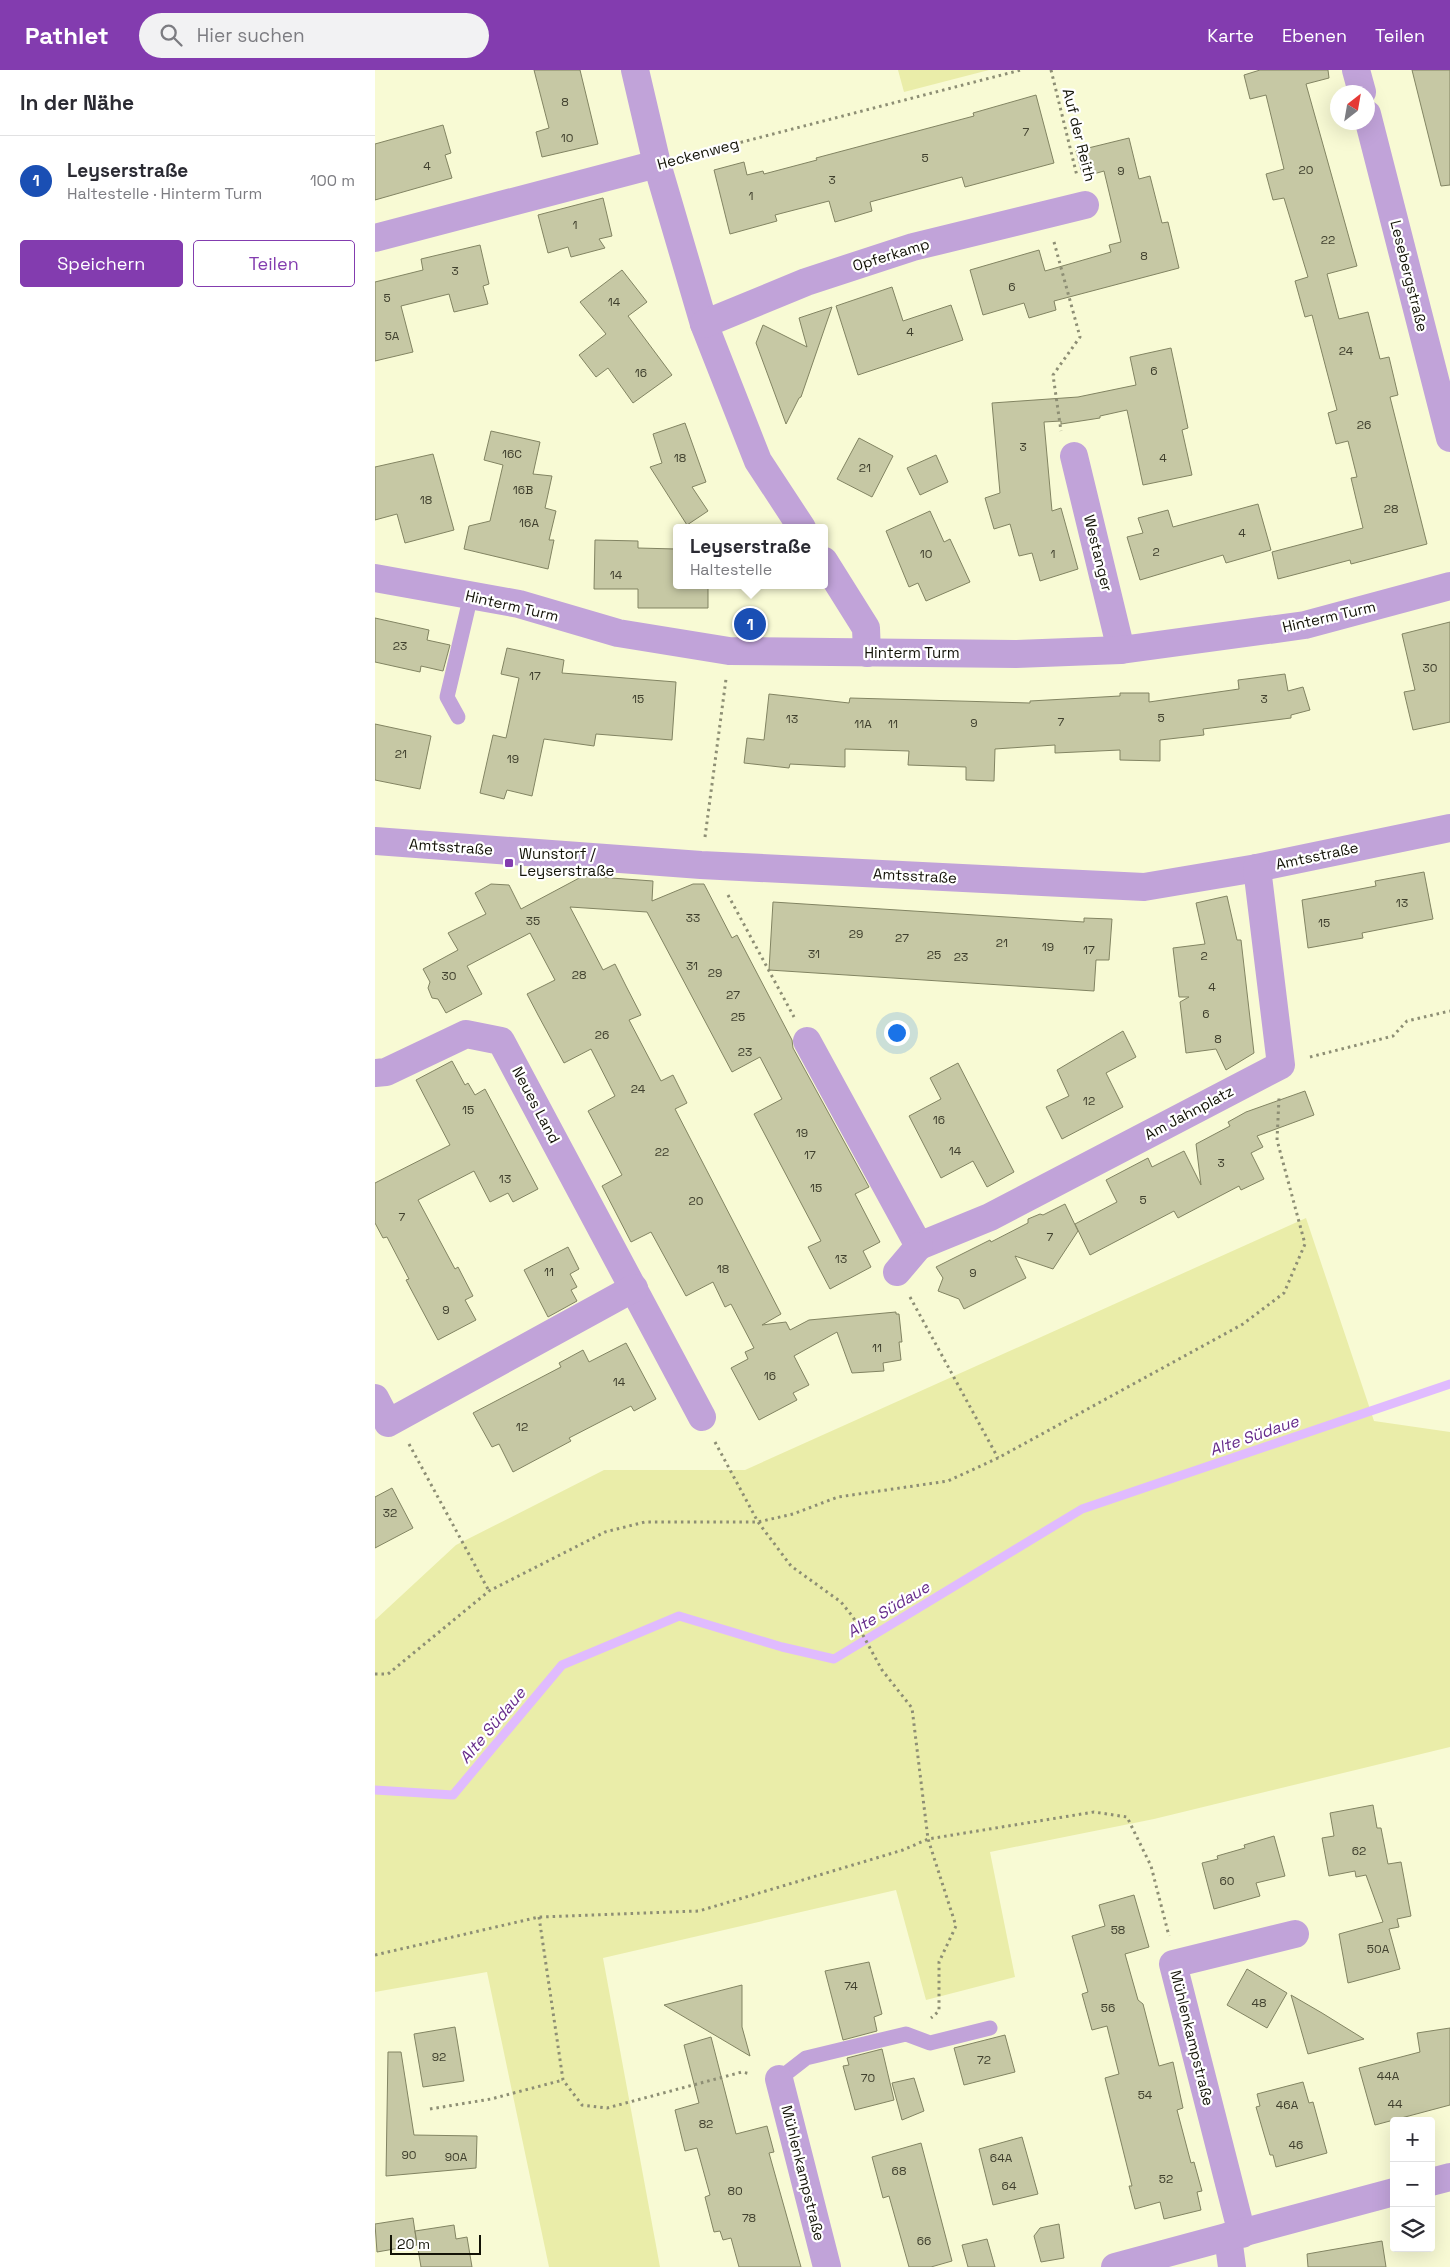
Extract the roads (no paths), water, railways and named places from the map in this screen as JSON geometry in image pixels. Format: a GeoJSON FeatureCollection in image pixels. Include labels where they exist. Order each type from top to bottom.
{"type":"FeatureCollection","features":[{"type":"Feature","properties":{"kind":"street"},"geometry":{"type":"LineString","coordinates":[[635,70],[657,164],[703,324],[758,461],[799,524]]}},
{"type":"Feature","properties":{"kind":"street"},"geometry":{"type":"LineString","coordinates":[[1356,70],[1360,85]]}},
{"type":"Feature","properties":{"kind":"street","name":"Lesebergstraße"},"geometry":{"type":"LineString","coordinates":[[1371,130],[1450,438]]}},
{"type":"Feature","properties":{"kind":"street","name":"Heckenweg"},"geometry":{"type":"LineString","coordinates":[[375,238],[657,164]]}},
{"type":"Feature","properties":{"kind":"street","name":"Opferkamp"},"geometry":{"type":"LineString","coordinates":[[703,324],[806,282],[913,247],[1085,205]]}},
{"type":"Feature","properties":{"kind":"street","name":"Westanger"},"geometry":{"type":"LineString","coordinates":[[1074,456],[1121,650]]}},
{"type":"Feature","properties":{"kind":"street"},"geometry":{"type":"LineString","coordinates":[[828,567],[866,628],[867,653]]}},
{"type":"Feature","properties":{"kind":"street","name":"Hinterm Turm"},"geometry":{"type":"LineString","coordinates":[[375,578],[519,604],[618,633],[729,651],[867,653],[1016,654],[1121,650],[1305,625],[1450,586]]}},
{"type":"Feature","properties":{"kind":"street","name":"Amtsstraße"},"geometry":{"type":"LineString","coordinates":[[375,841],[701,865],[1144,887],[1257,868],[1450,828]]}},
{"type":"Feature","properties":{"kind":"street","name":"Am Jahnplatz"},"geometry":{"type":"LineString","coordinates":[[897,1272],[919,1246],[990,1217],[1281,1065],[1257,868]]}},
{"type":"Feature","properties":{"kind":"street","name":"Neues Land"},"geometry":{"type":"LineString","coordinates":[[375,1073],[386,1072],[466,1034],[501,1041],[635,1288],[702,1417]]}},
{"type":"Feature","properties":{"kind":"street"},"geometry":{"type":"LineString","coordinates":[[807,1041],[919,1246]]}},
{"type":"Feature","properties":{"kind":"street"},"geometry":{"type":"LineString","coordinates":[[375,1398],[381,1427],[635,1288]]}},
{"type":"Feature","properties":{"kind":"street","name":"Mühlenkampstraße"},"geometry":{"type":"LineString","coordinates":[[1232,2267],[1235,2236],[1173,1964],[1295,1934]]}},
{"type":"Feature","properties":{"kind":"street","name":"Mühlenkampstraße"},"geometry":{"type":"LineString","coordinates":[[779,2079],[827,2267]]}},
{"type":"Feature","properties":{"kind":"street"},"geometry":{"type":"LineString","coordinates":[[1435,2181],[1450,2177]]}},
{"type":"Feature","properties":{"kind":"street"},"geometry":{"type":"LineString","coordinates":[[1115,2267],[1390,2193]]}},
{"type":"Feature","properties":{"kind":"lane"},"geometry":{"type":"LineString","coordinates":[[458,717],[447,697],[471,596]]}},
{"type":"Feature","properties":{"kind":"lane"},"geometry":{"type":"LineString","coordinates":[[779,2079],[806,2058],[906,2034],[930,2043],[990,2028]]}},
{"type":"Feature","properties":{"kind":"waterway","name":"Alte Südaue"},"geometry":{"type":"LineString","coordinates":[[375,1790],[453,1795],[562,1665],[679,1616],[782,1647],[834,1659],[1082,1509],[1450,1384]]}},
{"type":"Feature","properties":{"kind":"place","name":"Leyserstraße"},"geometry":{"type":"Point","coordinates":[750,624]}},
{"type":"Feature","properties":{"kind":"place","name":"Wunstorf / Leyserstraße"},"geometry":{"type":"Point","coordinates":[509,863]}}]}
